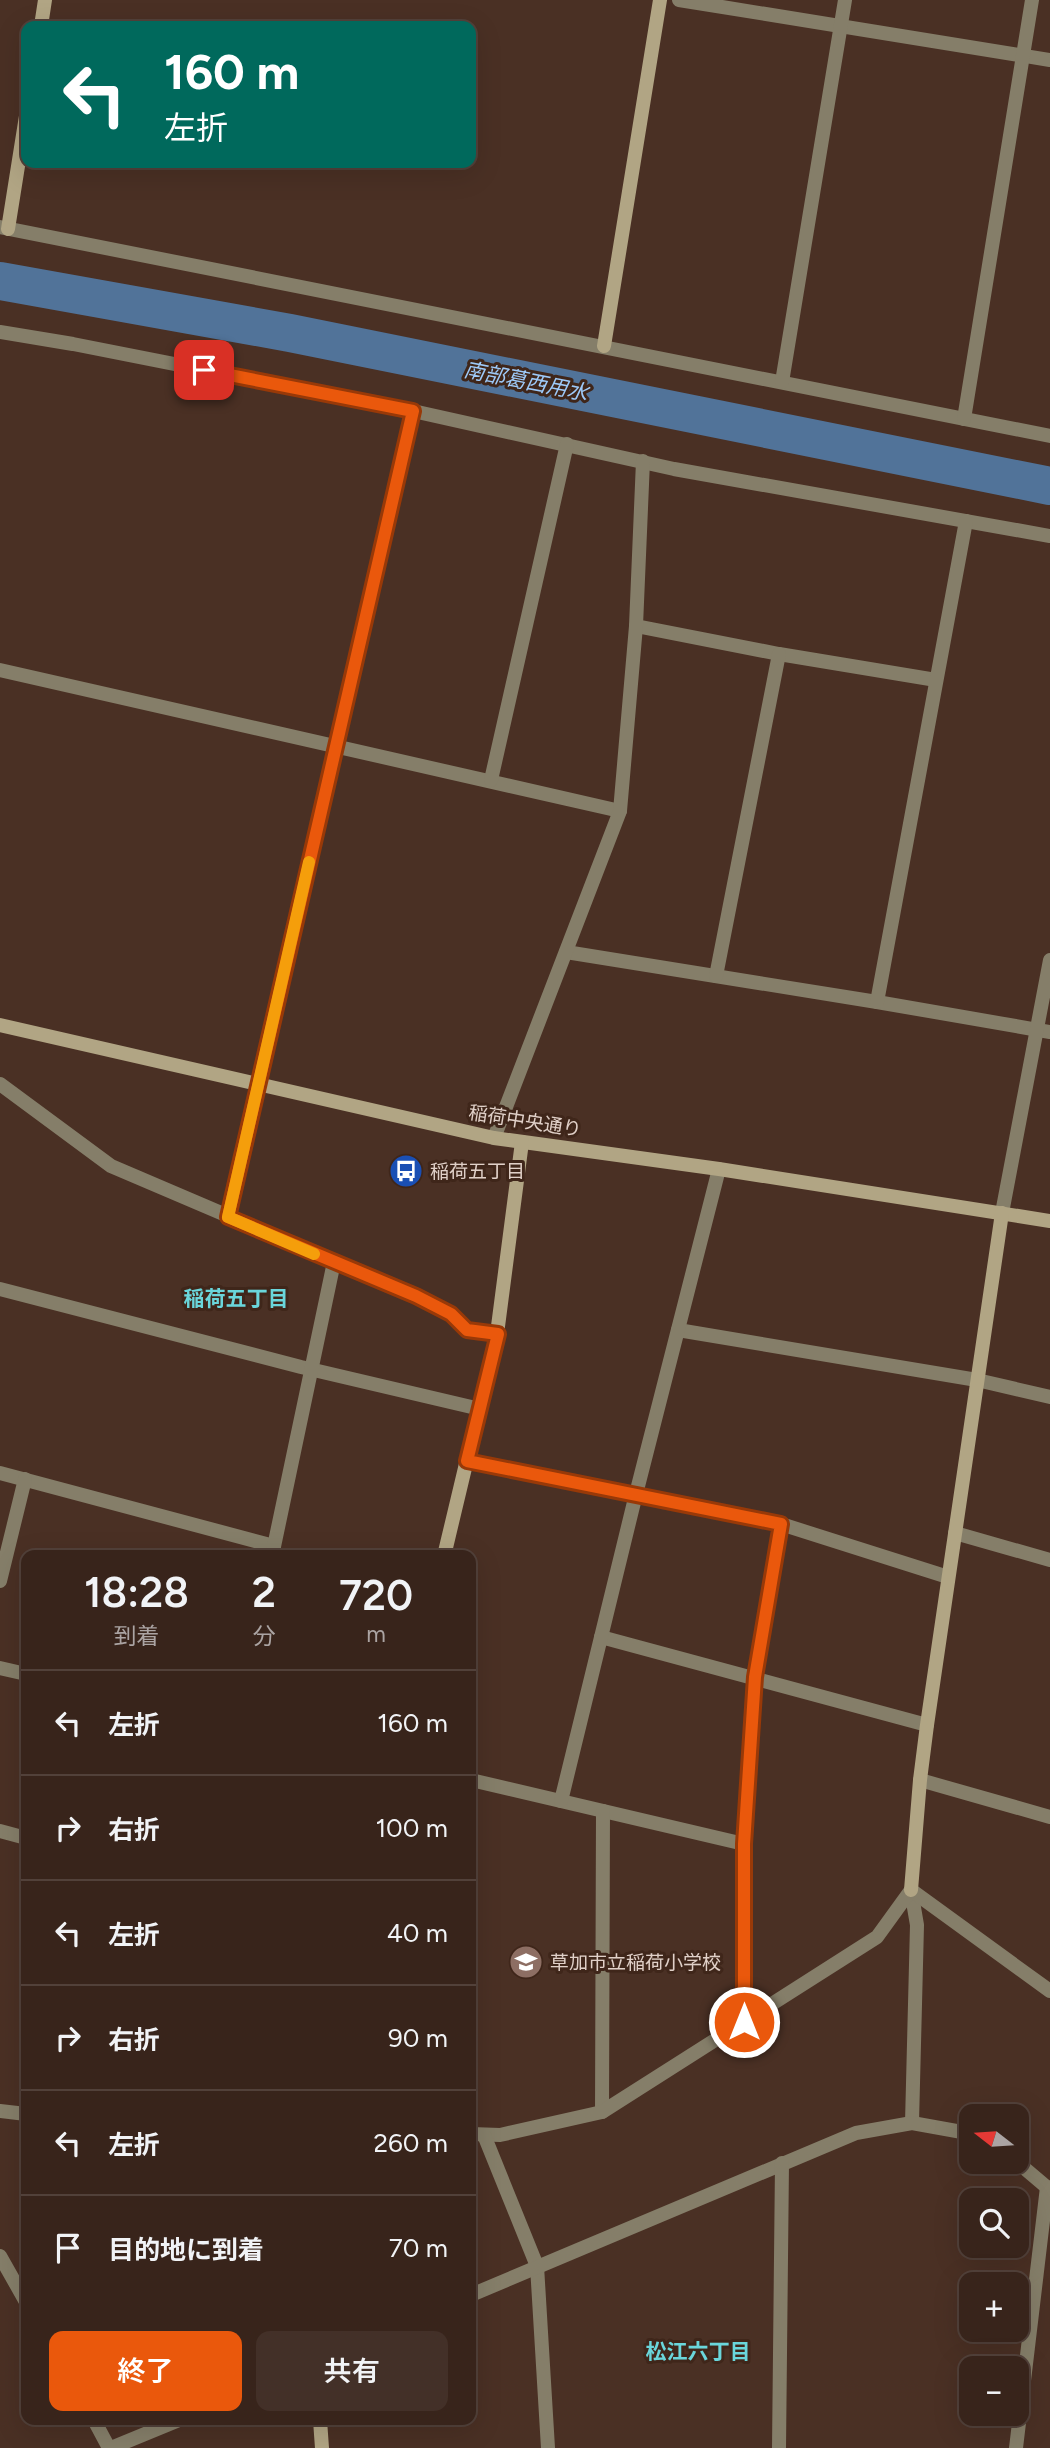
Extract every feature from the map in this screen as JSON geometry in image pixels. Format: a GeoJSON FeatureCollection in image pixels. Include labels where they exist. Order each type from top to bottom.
{"type":"FeatureCollection","features":[{"type":"Feature","properties":{"kind":"street"},"geometry":{"type":"LineString","coordinates":[[42,21],[45,0]]}},
{"type":"Feature","properties":{"kind":"street"},"geometry":{"type":"LineString","coordinates":[[604,346],[660,0]]}},
{"type":"Feature","properties":{"kind":"street"},"geometry":{"type":"LineString","coordinates":[[679,0],[1050,61]]}},
{"type":"Feature","properties":{"kind":"street"},"geometry":{"type":"LineString","coordinates":[[782,382],[845,0]]}},
{"type":"Feature","properties":{"kind":"street"},"geometry":{"type":"LineString","coordinates":[[964,419],[1032,0]]}},
{"type":"Feature","properties":{"kind":"street"},"geometry":{"type":"LineString","coordinates":[[21,141],[4,228],[1050,436]]}},
{"type":"Feature","properties":{"kind":"street"},"geometry":{"type":"LineString","coordinates":[[0,332],[74,344],[413,411],[643,461],[1050,536]]}},
{"type":"Feature","properties":{"kind":"street"},"geometry":{"type":"LineString","coordinates":[[228,1217],[413,411]]}},
{"type":"Feature","properties":{"kind":"street"},"geometry":{"type":"LineString","coordinates":[[491,780],[567,444]]}},
{"type":"Feature","properties":{"kind":"street"},"geometry":{"type":"LineString","coordinates":[[494,1138],[620,811],[636,626],[643,461]]}},
{"type":"Feature","properties":{"kind":"street"},"geometry":{"type":"LineString","coordinates":[[877,1002],[966,521]]}},
{"type":"Feature","properties":{"kind":"street"},"geometry":{"type":"LineString","coordinates":[[636,626],[779,654],[936,680]]}},
{"type":"Feature","properties":{"kind":"street"},"geometry":{"type":"LineString","coordinates":[[716,976],[779,654]]}},
{"type":"Feature","properties":{"kind":"street"},"geometry":{"type":"LineString","coordinates":[[0,670],[620,811]]}},
{"type":"Feature","properties":{"kind":"street"},"geometry":{"type":"LineString","coordinates":[[566,952],[1043,1031]]}},
{"type":"Feature","properties":{"kind":"street"},"geometry":{"type":"LineString","coordinates":[[912,2123],[917,1925],[911,1891],[920,1780],[1002,1213],[1043,1031],[1050,960]]}},
{"type":"Feature","properties":{"kind":"street","name":"稲荷中央通り"},"geometry":{"type":"LineString","coordinates":[[0,1025],[494,1138],[719,1169],[1050,1221]]}},
{"type":"Feature","properties":{"kind":"street"},"geometry":{"type":"LineString","coordinates":[[0,1084],[111,1167],[439,1308],[451,1314],[467,1330],[498,1334]]}},
{"type":"Feature","properties":{"kind":"street"},"geometry":{"type":"LineString","coordinates":[[445,1550],[498,1334],[522,1142]]}},
{"type":"Feature","properties":{"kind":"street"},"geometry":{"type":"LineString","coordinates":[[561,1801],[719,1169]]}},
{"type":"Feature","properties":{"kind":"street"},"geometry":{"type":"LineString","coordinates":[[273,1550],[334,1262]]}},
{"type":"Feature","properties":{"kind":"street"},"geometry":{"type":"LineString","coordinates":[[0,1289],[480,1409]]}},
{"type":"Feature","properties":{"kind":"street"},"geometry":{"type":"LineString","coordinates":[[678,1330],[977,1380],[1050,1397]]}},
{"type":"Feature","properties":{"kind":"street"},"geometry":{"type":"LineString","coordinates":[[467,1461],[781,1524],[948,1577]]}},
{"type":"Feature","properties":{"kind":"street"},"geometry":{"type":"LineString","coordinates":[[0,1473],[270,1550]]}},
{"type":"Feature","properties":{"kind":"street"},"geometry":{"type":"LineString","coordinates":[[0,1581],[25,1479]]}},
{"type":"Feature","properties":{"kind":"street"},"geometry":{"type":"LineString","coordinates":[[744,2022],[744,1844],[755,1677],[781,1524]]}},
{"type":"Feature","properties":{"kind":"street"},"geometry":{"type":"LineString","coordinates":[[955,1533],[1050,1560]]}},
{"type":"Feature","properties":{"kind":"street"},"geometry":{"type":"LineString","coordinates":[[601,1637],[927,1724]]}},
{"type":"Feature","properties":{"kind":"street"},"geometry":{"type":"LineString","coordinates":[[0,1668],[21,1673]]}},
{"type":"Feature","properties":{"kind":"street"},"geometry":{"type":"LineString","coordinates":[[920,1780],[1050,1817]]}},
{"type":"Feature","properties":{"kind":"street"},"geometry":{"type":"LineString","coordinates":[[476,1781],[744,1844]]}},
{"type":"Feature","properties":{"kind":"street"},"geometry":{"type":"LineString","coordinates":[[602,2112],[603,1811]]}},
{"type":"Feature","properties":{"kind":"street"},"geometry":{"type":"LineString","coordinates":[[0,1832],[21,1837]]}},
{"type":"Feature","properties":{"kind":"street"},"geometry":{"type":"LineString","coordinates":[[911,1891],[1050,1991]]}},
{"type":"Feature","properties":{"kind":"street"},"geometry":{"type":"LineString","coordinates":[[548,2448],[537,2266],[478,2134],[500,2135],[602,2112],[877,1937],[911,1891]]}},
{"type":"Feature","properties":{"kind":"street"},"geometry":{"type":"LineString","coordinates":[[0,2111],[21,2113]]}},
{"type":"Feature","properties":{"kind":"street"},"geometry":{"type":"LineString","coordinates":[[476,2293],[856,2133],[912,2123],[959,2132]]}},
{"type":"Feature","properties":{"kind":"street"},"geometry":{"type":"LineString","coordinates":[[779,2448],[782,2163]]}},
{"type":"Feature","properties":{"kind":"street"},"geometry":{"type":"LineString","coordinates":[[1016,2448],[1048,2188],[1029,2172]]}},
{"type":"Feature","properties":{"kind":"street"},"geometry":{"type":"LineString","coordinates":[[0,2256],[21,2293]]}},
{"type":"Feature","properties":{"kind":"street"},"geometry":{"type":"LineString","coordinates":[[97,2425],[110,2448],[166,2425]]}},
{"type":"Feature","properties":{"kind":"street"},"geometry":{"type":"LineString","coordinates":[[320,2425],[322,2448]]}},
{"type":"Feature","properties":{"kind":"waterway","name":"南部葛西用水"},"geometry":{"type":"LineString","coordinates":[[0,281],[290,333],[1050,486]]}},
{"type":"Feature","properties":{"kind":"slow traffic"},"geometry":{"type":"LineString","coordinates":[[309,862],[228,1217],[314,1254]]}},
{"type":"Feature","properties":{"kind":"place","name":"稲荷五丁目"},"geometry":{"type":"Point","coordinates":[406,1171]}},
{"type":"Feature","properties":{"kind":"place","name":"草加市立稲荷小学校"},"geometry":{"type":"Point","coordinates":[526,1962]}},
{"type":"Feature","properties":{"kind":"district","name":"稲荷五丁目"},"geometry":{"type":"Point","coordinates":[236,1298]}},
{"type":"Feature","properties":{"kind":"district","name":"松江六丁目"},"geometry":{"type":"Point","coordinates":[698,2351]}},
{"type":"Feature","properties":{"kind":"route"},"geometry":{"type":"LineString","coordinates":[[204,370],[413,411],[228,1217],[416,1296],[451,1314],[467,1330],[498,1334],[467,1461],[781,1524],[755,1677],[744,1844],[744,2022]]}}]}
